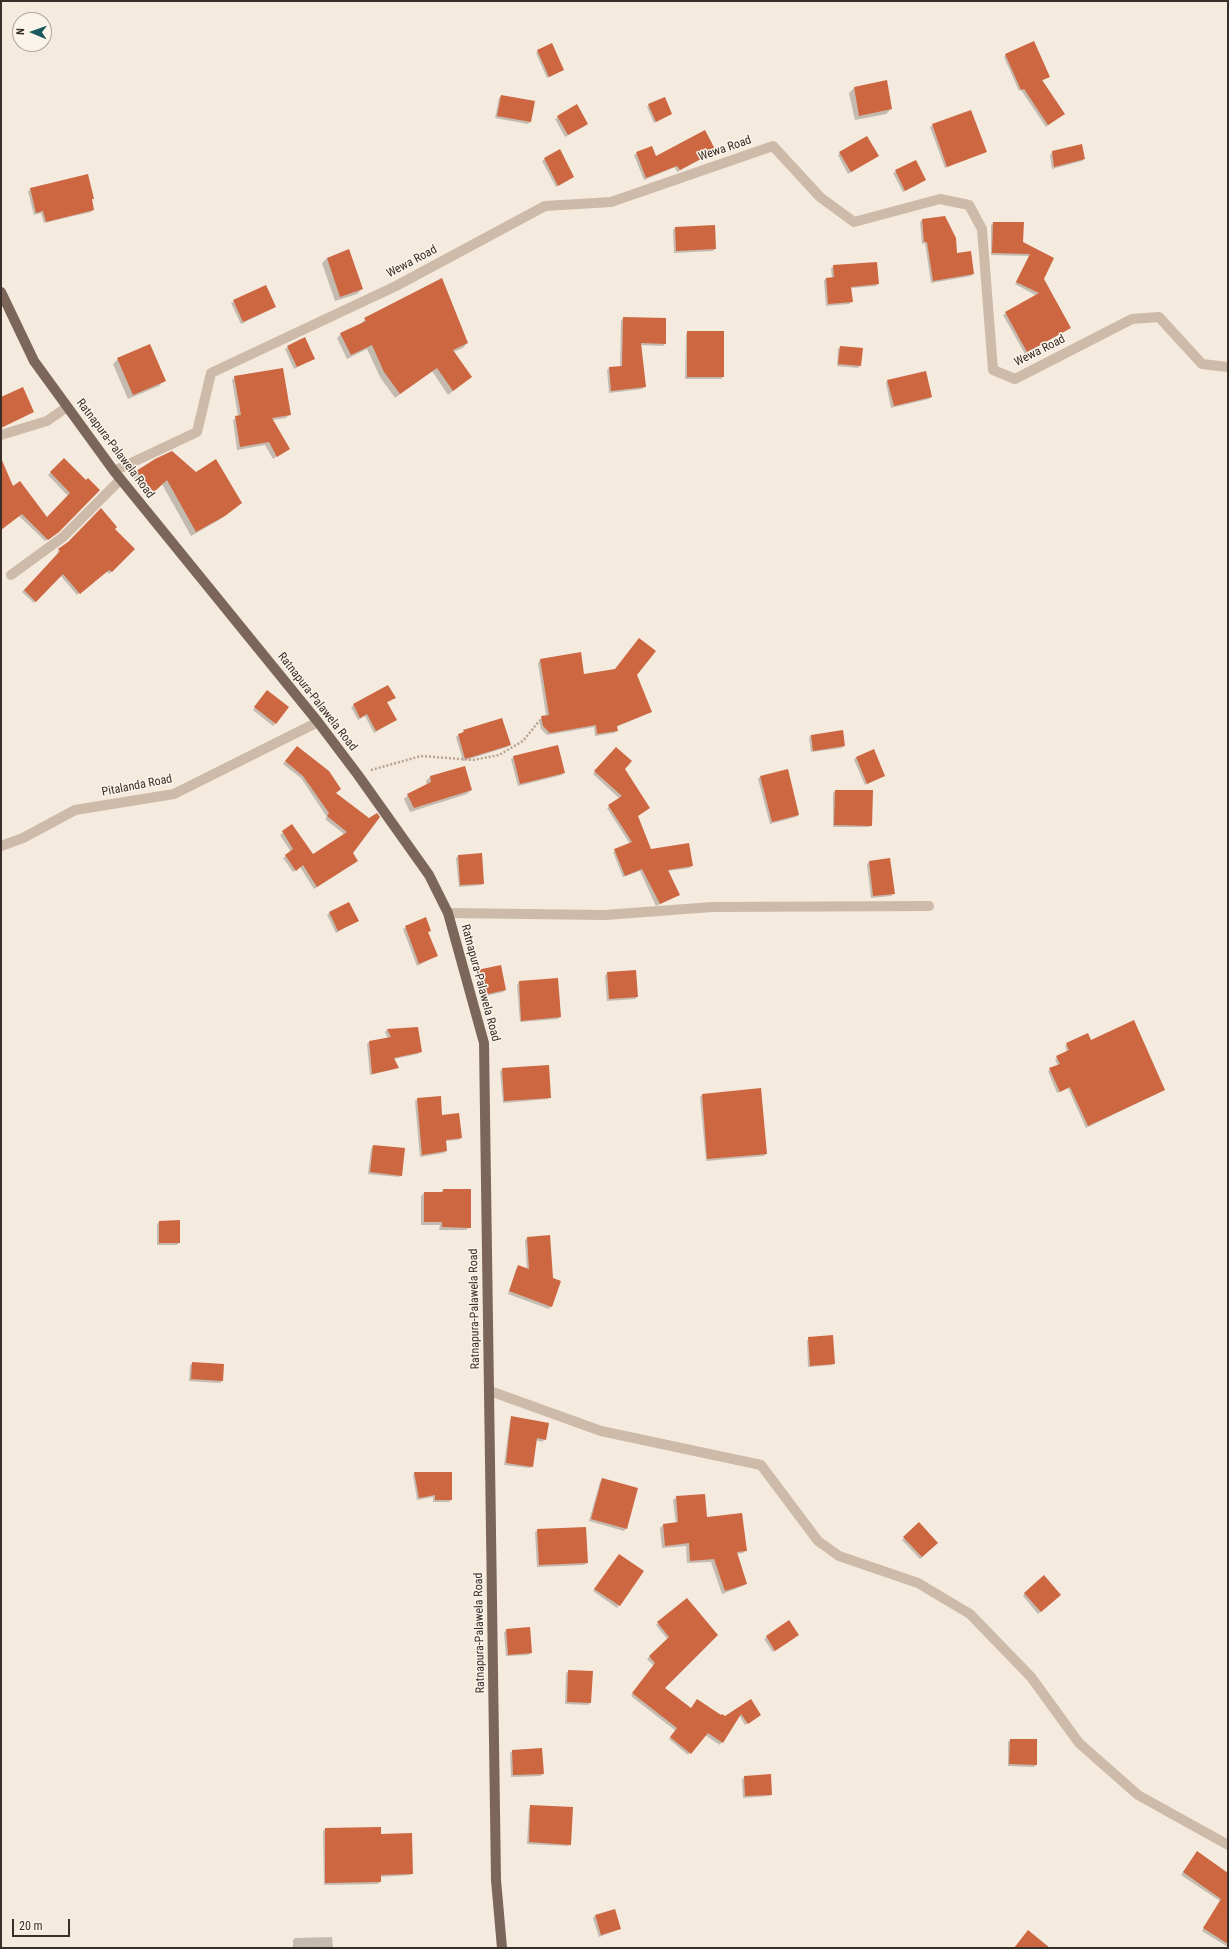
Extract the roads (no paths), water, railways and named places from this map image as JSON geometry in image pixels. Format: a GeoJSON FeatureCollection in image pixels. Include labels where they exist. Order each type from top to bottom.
{"type":"FeatureCollection","features":[{"type":"Feature","properties":{"kind":"main road","name":"Ratnapura-Palawela Road"},"geometry":{"type":"LineString","coordinates":[[1,292],[34,361],[67,407],[120,480],[318,722],[358,775],[429,874],[448,913],[484,1043],[496,1880],[502,1948]]}},
{"type":"Feature","properties":{"kind":"street","name":"Wewa Road"},"geometry":{"type":"LineString","coordinates":[[114,471],[197,432],[211,373],[396,286],[545,206],[611,202],[773,146],[820,197],[854,222],[940,199],[969,205],[982,229],[993,370],[1014,379],[1132,319],[1159,317],[1202,364],[1228,367]]}},
{"type":"Feature","properties":{"kind":"street"},"geometry":{"type":"LineString","coordinates":[[1,435],[47,421],[67,407]]}},
{"type":"Feature","properties":{"kind":"street"},"geometry":{"type":"LineString","coordinates":[[12,575],[63,537],[120,480]]}},
{"type":"Feature","properties":{"kind":"street","name":"Pitalanda Road"},"geometry":{"type":"LineString","coordinates":[[1,846],[23,838],[75,810],[174,794],[318,722]]}},
{"type":"Feature","properties":{"kind":"street"},"geometry":{"type":"LineString","coordinates":[[448,913],[605,915],[712,907],[929,906]]}},
{"type":"Feature","properties":{"kind":"street"},"geometry":{"type":"LineString","coordinates":[[490,1391],[601,1431],[761,1465],[818,1541],[839,1556],[918,1583],[970,1614],[1031,1677],[1079,1744],[1138,1796],[1228,1845]]}}]}
